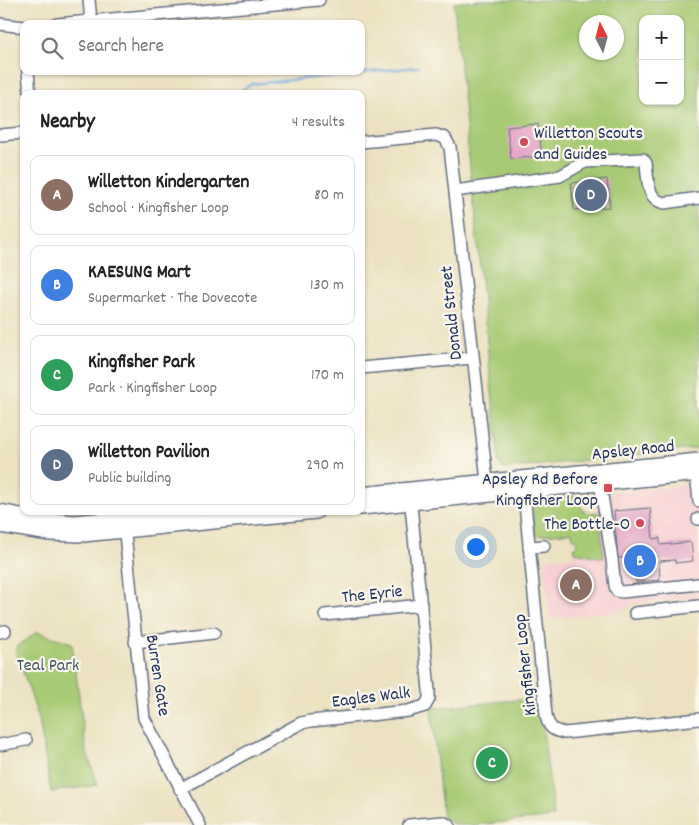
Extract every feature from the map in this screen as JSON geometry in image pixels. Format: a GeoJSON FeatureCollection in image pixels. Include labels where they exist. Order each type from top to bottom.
{"type":"FeatureCollection","features":[{"type":"Feature","properties":{"kind":"main road","name":"Apsley Road"},"geometry":{"type":"LineString","coordinates":[[523,485],[656,483],[698,469]]}},
{"type":"Feature","properties":{"kind":"main road","name":"Apsley Road"},"geometry":{"type":"LineString","coordinates":[[365,496],[410,496],[698,469]]}},
{"type":"Feature","properties":{"kind":"main road","name":"Apsley Road"},"geometry":{"type":"LineString","coordinates":[[365,506],[410,496]]}},
{"type":"Feature","properties":{"kind":"main road"},"geometry":{"type":"LineString","coordinates":[[0,512],[36,519],[73,517],[124,525]]}},
{"type":"Feature","properties":{"kind":"main road"},"geometry":{"type":"LineString","coordinates":[[0,525],[66,534],[202,515]]}},
{"type":"Feature","properties":{"kind":"street"},"geometry":{"type":"LineString","coordinates":[[89,0],[91,20]]}},
{"type":"Feature","properties":{"kind":"street"},"geometry":{"type":"LineString","coordinates":[[102,20],[319,0]]}},
{"type":"Feature","properties":{"kind":"street"},"geometry":{"type":"LineString","coordinates":[[0,24],[20,26]]}},
{"type":"Feature","properties":{"kind":"street"},"geometry":{"type":"LineString","coordinates":[[28,75],[30,90]]}},
{"type":"Feature","properties":{"kind":"street"},"geometry":{"type":"LineString","coordinates":[[0,135],[20,133]]}},
{"type":"Feature","properties":{"kind":"street","name":"Donald Street"},"geometry":{"type":"LineString","coordinates":[[365,142],[436,135],[445,138],[450,147],[472,358],[488,488]]}},
{"type":"Feature","properties":{"kind":"street"},"geometry":{"type":"LineString","coordinates":[[455,191],[560,176],[585,162],[643,158],[646,163],[650,193],[658,202],[664,203],[699,198]]}},
{"type":"Feature","properties":{"kind":"street"},"geometry":{"type":"LineString","coordinates":[[365,368],[472,358]]}},
{"type":"Feature","properties":{"kind":"street"},"geometry":{"type":"LineString","coordinates":[[698,469],[698,498]]}},
{"type":"Feature","properties":{"kind":"street"},"geometry":{"type":"LineString","coordinates":[[600,483],[608,504],[612,559],[617,591],[699,584]]}},
{"type":"Feature","properties":{"kind":"street","name":"Kingfisher Loop"},"geometry":{"type":"LineString","coordinates":[[523,485],[546,715],[550,727],[557,732],[565,732],[699,719]]}},
{"type":"Feature","properties":{"kind":"street","name":"Eagles Walk"},"geometry":{"type":"LineString","coordinates":[[180,789],[301,724],[310,721],[408,711],[425,706],[429,698],[429,690],[410,496]]}},
{"type":"Feature","properties":{"kind":"street","name":"Burren Gate"},"geometry":{"type":"LineString","coordinates":[[124,525],[144,718],[200,825]]}},
{"type":"Feature","properties":{"kind":"street"},"geometry":{"type":"LineString","coordinates":[[530,547],[544,546]]}},
{"type":"Feature","properties":{"kind":"street","name":"The Eyrie"},"geometry":{"type":"LineString","coordinates":[[326,615],[421,605]]}},
{"type":"Feature","properties":{"kind":"street"},"geometry":{"type":"LineString","coordinates":[[635,613],[699,606]]}},
{"type":"Feature","properties":{"kind":"street"},"geometry":{"type":"LineString","coordinates":[[135,642],[214,633]]}},
{"type":"Feature","properties":{"kind":"street"},"geometry":{"type":"LineString","coordinates":[[0,745],[26,740]]}},
{"type":"Feature","properties":{"kind":"street"},"geometry":{"type":"LineString","coordinates":[[409,825],[442,822],[449,825]]}},
{"type":"Feature","properties":{"kind":"shaded area"},"geometry":{"type":"Polygon","coordinates":[[[699,484],[699,597],[631,604],[627,610],[550,619],[544,559],[575,556],[575,552],[603,557],[597,493],[699,484]]]}},
{"type":"Feature","properties":{"kind":"green space"},"geometry":{"type":"Polygon","coordinates":[[[480,0],[699,0],[699,448],[504,469],[499,464],[454,3],[480,0]]]}},
{"type":"Feature","properties":{"kind":"green space"},"geometry":{"type":"Polygon","coordinates":[[[574,496],[584,512],[599,513],[604,558],[575,552],[574,547],[577,546],[576,539],[573,539],[572,532],[535,536],[533,502],[536,499],[574,496]]]}},
{"type":"Feature","properties":{"kind":"green space","name":"Teal Park"},"geometry":{"type":"Polygon","coordinates":[[[37,632],[72,643],[86,750],[98,785],[51,792],[39,719],[15,648],[37,632]]]}},
{"type":"Feature","properties":{"kind":"green space"},"geometry":{"type":"Polygon","coordinates":[[[539,698],[554,817],[474,825],[456,825],[443,818],[431,708],[539,698]]]}},
{"type":"Feature","properties":{"kind":"building","name":"Willetton Scouts and Guides"},"geometry":{"type":"Polygon","coordinates":[[[538,124],[542,156],[511,159],[507,127],[538,124]]]}},
{"type":"Feature","properties":{"kind":"building"},"geometry":{"type":"Polygon","coordinates":[[[607,179],[610,207],[574,210],[571,183],[607,179]]]}},
{"type":"Feature","properties":{"kind":"building"},"geometry":{"type":"Polygon","coordinates":[[[650,508],[653,539],[660,538],[660,545],[691,542],[693,561],[675,563],[675,560],[659,561],[660,580],[636,582],[634,557],[618,558],[614,511],[650,508]]]}},
{"type":"Feature","properties":{"kind":"waterway"},"geometry":{"type":"LineString","coordinates":[[365,72],[418,67]]}},
{"type":"Feature","properties":{"kind":"waterway"},"geometry":{"type":"LineString","coordinates":[[242,90],[252,84],[340,75]]}},
{"type":"Feature","properties":{"kind":"place","name":"Willetton Scouts and Guides"},"geometry":{"type":"Point","coordinates":[524,142]}},
{"type":"Feature","properties":{"kind":"place","name":"Willetton Pavilion"},"geometry":{"type":"Point","coordinates":[591,195]}},
{"type":"Feature","properties":{"kind":"place","name":"Apsley Rd Before Kingfisher Loop"},"geometry":{"type":"Point","coordinates":[608,488]}},
{"type":"Feature","properties":{"kind":"place","name":"The Bottle-O"},"geometry":{"type":"Point","coordinates":[640,523]}},
{"type":"Feature","properties":{"kind":"place","name":"KAESUNG Mart"},"geometry":{"type":"Point","coordinates":[640,561]}},
{"type":"Feature","properties":{"kind":"place","name":"Willetton Kindergarten"},"geometry":{"type":"Point","coordinates":[576,585]}},
{"type":"Feature","properties":{"kind":"place","name":"Kingfisher Park"},"geometry":{"type":"Point","coordinates":[492,763]}}]}
